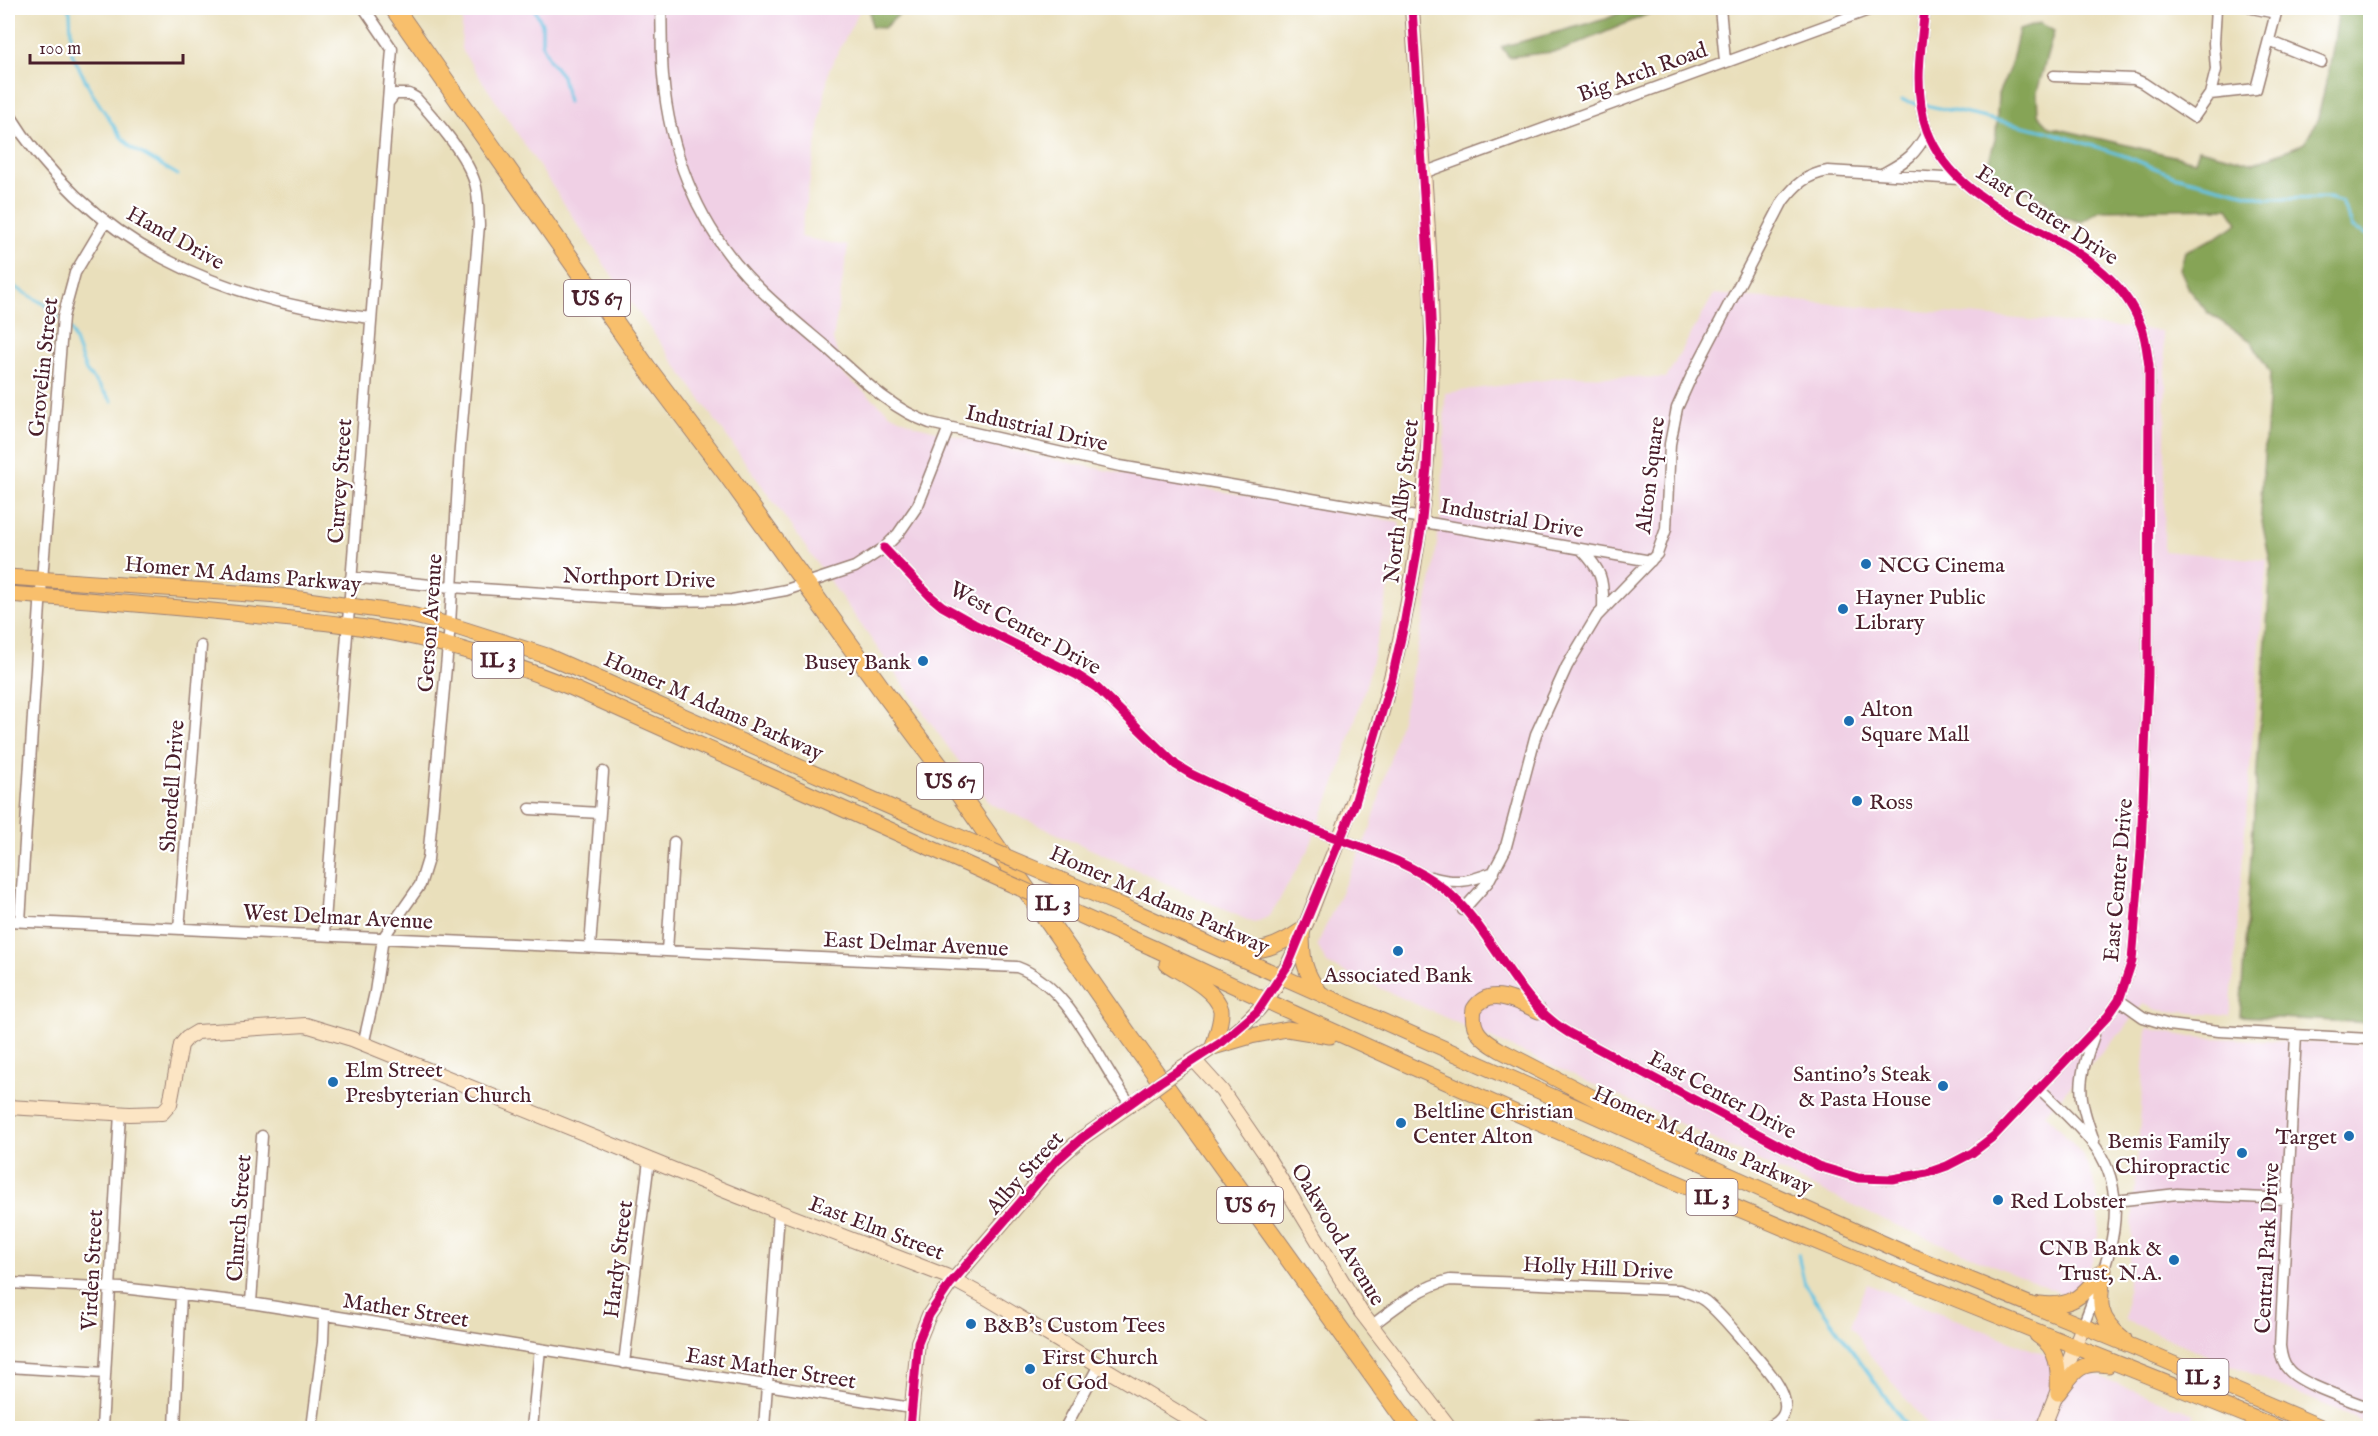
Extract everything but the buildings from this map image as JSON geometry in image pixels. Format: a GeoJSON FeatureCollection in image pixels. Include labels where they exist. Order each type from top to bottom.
{"type":"FeatureCollection","features":[{"type":"Feature","properties":{"kind":"highway","name":"US 67"},"geometry":{"type":"LineString","coordinates":[[393,8],[647,368],[956,788],[1128,1035],[1411,1428]]}},
{"type":"Feature","properties":{"kind":"main road","name":"Homer M Adams Parkway"},"geometry":{"type":"LineString","coordinates":[[8,577],[279,596],[350,604],[407,614],[450,625],[556,660],[929,824],[1125,907],[1906,1254],[2136,1348],[2323,1428]]}},
{"type":"Feature","properties":{"kind":"main road","name":"Homer M Adams Parkway"},"geometry":{"type":"LineString","coordinates":[[8,594],[349,625],[385,631],[513,664],[570,687],[1112,929],[1361,1044],[1529,1118],[1845,1253],[2278,1428]]}},
{"type":"Feature","properties":{"kind":"main road"},"geometry":{"type":"LineString","coordinates":[[1112,929],[1198,982],[1212,995],[1221,1009],[1220,1024],[1213,1047]]}},
{"type":"Feature","properties":{"kind":"main road"},"geometry":{"type":"LineString","coordinates":[[1218,949],[1250,952],[1280,945],[1302,930]]}},
{"type":"Feature","properties":{"kind":"main road"},"geometry":{"type":"LineString","coordinates":[[1302,930],[1302,957],[1308,978],[1323,996]]}},
{"type":"Feature","properties":{"kind":"main road"},"geometry":{"type":"LineString","coordinates":[[1539,1011],[1502,996],[1491,996],[1478,1003],[1472,1018],[1479,1036],[1500,1050],[1751,1179],[1906,1254]]}},
{"type":"Feature","properties":{"kind":"main road"},"geometry":{"type":"LineString","coordinates":[[1213,1047],[1287,1029],[1361,1044]]}},
{"type":"Feature","properties":{"kind":"main road"},"geometry":{"type":"LineString","coordinates":[[2023,1301],[2050,1305],[2076,1301],[2104,1270]]}},
{"type":"Feature","properties":{"kind":"main road"},"geometry":{"type":"LineString","coordinates":[[2104,1270],[2101,1309],[2105,1320],[2136,1348]]}},
{"type":"Feature","properties":{"kind":"main road"},"geometry":{"type":"LineString","coordinates":[[2016,1322],[2042,1338],[2050,1346],[2058,1361],[2058,1393]]}},
{"type":"Feature","properties":{"kind":"main road"},"geometry":{"type":"LineString","coordinates":[[2058,1393],[2071,1376],[2089,1363],[2132,1369]]}},
{"type":"Feature","properties":{"kind":"street","name":"Curvey Street"},"geometry":{"type":"LineString","coordinates":[[324,934],[392,46],[364,8]]}},
{"type":"Feature","properties":{"kind":"street","name":"Industrial Drive"},"geometry":{"type":"LineString","coordinates":[[661,8],[663,75],[671,131],[688,183],[712,229],[745,273],[765,294],[869,384],[915,417],[949,427],[1120,466],[1422,518],[1424,522],[1651,561]]}},
{"type":"Feature","properties":{"kind":"street","name":"North Alby Street"},"geometry":{"type":"LineString","coordinates":[[1281,977],[1366,769],[1392,678],[1404,625],[1422,518],[1431,398],[1432,341],[1412,8]]}},
{"type":"Feature","properties":{"kind":"street"},"geometry":{"type":"LineString","coordinates":[[1720,8],[1725,62]]}},
{"type":"Feature","properties":{"kind":"street","name":"Big Arch Road"},"geometry":{"type":"LineString","coordinates":[[1423,174],[1874,8]]}},
{"type":"Feature","properties":{"kind":"street","name":"East Center Drive"},"geometry":{"type":"LineString","coordinates":[[1339,839],[1422,874],[1447,892],[1539,1011],[1569,1033],[1780,1147],[1818,1166],[1858,1178],[1895,1179],[1927,1173],[1964,1158],[1994,1136],[2095,1031],[2119,1000],[2128,978],[2133,948],[2146,751],[2149,489],[2147,350],[2142,327],[2133,308],[2112,278],[2076,251],[1991,203],[1959,179],[1946,164],[1928,131],[1920,90],[1924,8]]}},
{"type":"Feature","properties":{"kind":"street"},"geometry":{"type":"LineString","coordinates":[[2054,76],[2134,79],[2194,117],[2210,94],[2216,70],[2214,43],[2216,8]]}},
{"type":"Feature","properties":{"kind":"street"},"geometry":{"type":"LineString","coordinates":[[2210,94],[2256,89],[2276,13],[2252,8]]}},
{"type":"Feature","properties":{"kind":"street"},"geometry":{"type":"LineString","coordinates":[[2269,41],[2321,62]]}},
{"type":"Feature","properties":{"kind":"street","name":"Gerson Avenue"},"geometry":{"type":"LineString","coordinates":[[363,1045],[375,992],[383,938],[410,901],[426,870],[450,625],[478,225],[477,189],[471,172],[458,152],[416,98],[409,94],[395,94],[388,103]]}},
{"type":"Feature","properties":{"kind":"street","name":"Hand Drive"},"geometry":{"type":"LineString","coordinates":[[8,112],[42,162],[82,202],[106,221],[162,257],[231,289],[295,307],[371,318]]}},
{"type":"Feature","properties":{"kind":"street"},"geometry":{"type":"LineString","coordinates":[[1882,174],[1906,162],[1916,152],[1928,131]]}},
{"type":"Feature","properties":{"kind":"street","name":"Alton Square"},"geometry":{"type":"LineString","coordinates":[[1463,910],[1494,872],[1505,850],[1525,770],[1541,720],[1575,651],[1603,608],[1651,561],[1664,540],[1670,444],[1677,408],[1691,376],[1783,201],[1800,180],[1815,173],[1828,171],[1959,179]]}},
{"type":"Feature","properties":{"kind":"street","name":"Grovelin Street"},"geometry":{"type":"LineString","coordinates":[[20,921],[41,597],[63,316],[75,273],[106,221]]}},
{"type":"Feature","properties":{"kind":"street","name":"Northport Drive"},"geometry":{"type":"LineString","coordinates":[[351,577],[451,587],[665,602],[709,602],[786,590],[855,567],[884,548],[898,534],[918,505],[949,427]]}},
{"type":"Feature","properties":{"kind":"street","name":"West Center Drive"},"geometry":{"type":"LineString","coordinates":[[884,548],[942,606],[1077,675],[1097,688],[1176,765],[1191,774],[1339,839]]}},
{"type":"Feature","properties":{"kind":"street"},"geometry":{"type":"LineString","coordinates":[[1581,549],[1596,565],[1602,577],[1603,608]]}},
{"type":"Feature","properties":{"kind":"street","name":"Shordell Drive"},"geometry":{"type":"LineString","coordinates":[[179,929],[201,646]]}},
{"type":"Feature","properties":{"kind":"street"},"geometry":{"type":"LineString","coordinates":[[590,947],[603,772]]}},
{"type":"Feature","properties":{"kind":"street"},"geometry":{"type":"LineString","coordinates":[[530,809],[600,813]]}},
{"type":"Feature","properties":{"kind":"street"},"geometry":{"type":"LineString","coordinates":[[667,951],[674,842]]}},
{"type":"Feature","properties":{"kind":"street"},"geometry":{"type":"LineString","coordinates":[[1422,874],[1458,882],[1471,881],[1494,872]]}},
{"type":"Feature","properties":{"kind":"street","name":"West Delmar Avenue"},"geometry":{"type":"LineString","coordinates":[[8,921],[667,951]]}},
{"type":"Feature","properties":{"kind":"street","name":"East Delmar Avenue"},"geometry":{"type":"LineString","coordinates":[[667,951],[1017,967],[1040,978],[1064,1002],[1135,1102]]}},
{"type":"Feature","properties":{"kind":"street","name":"Alby Street"},"geometry":{"type":"LineString","coordinates":[[910,1428],[918,1342],[929,1316],[954,1280],[1057,1160],[1082,1138],[1241,1027],[1257,1012],[1281,977]]}},
{"type":"Feature","properties":{"kind":"street"},"geometry":{"type":"LineString","coordinates":[[2119,1000],[2143,1017],[2169,1026],[2370,1039]]}},
{"type":"Feature","properties":{"kind":"street","name":"East Elm Street"},"geometry":{"type":"LineString","coordinates":[[120,1113],[157,1114],[166,1110],[174,1088],[178,1052],[187,1038],[197,1032],[306,1026],[331,1031],[779,1212],[954,1280],[1204,1428]]}},
{"type":"Feature","properties":{"kind":"street"},"geometry":{"type":"LineString","coordinates":[[2043,1428],[2104,1270],[2112,1243],[2115,1201],[2083,1106],[2080,1080],[2095,1031]]}},
{"type":"Feature","properties":{"kind":"street","name":"Central Park Drive"},"geometry":{"type":"LineString","coordinates":[[2296,1035],[2280,1346],[2282,1358],[2288,1369],[2298,1378],[2370,1408]]}},
{"type":"Feature","properties":{"kind":"street","name":"Oakwood Avenue"},"geometry":{"type":"LineString","coordinates":[[1194,1060],[1241,1116],[1371,1326],[1450,1428]]}},
{"type":"Feature","properties":{"kind":"street"},"geometry":{"type":"LineString","coordinates":[[2040,1089],[2079,1128],[2097,1150]]}},
{"type":"Feature","properties":{"kind":"street"},"geometry":{"type":"LineString","coordinates":[[8,1107],[120,1113]]}},
{"type":"Feature","properties":{"kind":"street","name":"Virden Street"},"geometry":{"type":"LineString","coordinates":[[102,1428],[120,1113]]}},
{"type":"Feature","properties":{"kind":"street","name":"Church Street"},"geometry":{"type":"LineString","coordinates":[[251,1303],[262,1136]]}},
{"type":"Feature","properties":{"kind":"street","name":"Hardy Street"},"geometry":{"type":"LineString","coordinates":[[624,1363],[649,1160]]}},
{"type":"Feature","properties":{"kind":"street"},"geometry":{"type":"LineString","coordinates":[[2115,1201],[2177,1194],[2288,1199]]}},
{"type":"Feature","properties":{"kind":"street"},"geometry":{"type":"LineString","coordinates":[[765,1428],[779,1212]]}},
{"type":"Feature","properties":{"kind":"street","name":"Holly Hill Drive"},"geometry":{"type":"LineString","coordinates":[[1371,1326],[1418,1292],[1433,1284],[1450,1280],[1679,1290],[1695,1295],[1716,1312],[1776,1381],[1784,1398],[1785,1408],[1776,1424],[1766,1428]]}},
{"type":"Feature","properties":{"kind":"street","name":"Mather Street"},"geometry":{"type":"LineString","coordinates":[[8,1283],[110,1288],[251,1303],[624,1363]]}},
{"type":"Feature","properties":{"kind":"street"},"geometry":{"type":"LineString","coordinates":[[175,1428],[181,1294]]}},
{"type":"Feature","properties":{"kind":"street"},"geometry":{"type":"LineString","coordinates":[[312,1428],[324,1316]]}},
{"type":"Feature","properties":{"kind":"street"},"geometry":{"type":"LineString","coordinates":[[532,1428],[540,1349]]}},
{"type":"Feature","properties":{"kind":"street","name":"East Mather Street"},"geometry":{"type":"LineString","coordinates":[[624,1363],[911,1408]]}},
{"type":"Feature","properties":{"kind":"street"},"geometry":{"type":"LineString","coordinates":[[1065,1428],[1099,1365]]}},
{"type":"Feature","properties":{"kind":"street"},"geometry":{"type":"LineString","coordinates":[[8,1367],[105,1373]]}},
{"type":"Feature","properties":{"kind":"street"},"geometry":{"type":"LineString","coordinates":[[1530,1428],[1574,1425],[1656,1428]]}},
{"type":"Feature","properties":{"kind":"shaded area"},"geometry":{"type":"Polygon","coordinates":[[[463,8],[861,8],[829,70],[800,237],[848,246],[833,340],[844,375],[891,414],[917,426],[1028,454],[1144,478],[1400,522],[1388,592],[1368,678],[1339,773],[1310,846],[1270,916],[1254,923],[991,804],[604,264],[461,49],[463,8]]]}},
{"type":"Feature","properties":{"kind":"shaded area","name":"Alton Square Mall"},"geometry":{"type":"Polygon","coordinates":[[[1714,294],[2162,331],[2166,369],[2164,551],[2267,560],[2230,1016],[2158,1010],[2143,1004],[2126,1027],[2045,1113],[2081,1153],[2094,1179],[2098,1202],[2099,1229],[2094,1255],[2085,1282],[2063,1294],[1877,1217],[1683,1125],[1327,964],[1317,945],[1371,827],[1406,701],[1433,573],[1442,507],[1445,393],[1574,376],[1666,378],[1714,294]]]}},
{"type":"Feature","properties":{"kind":"shaded area"},"geometry":{"type":"Polygon","coordinates":[[[2147,1028],[2190,1037],[2370,1045],[2370,1424],[2125,1320],[2147,1028]]]}},
{"type":"Feature","properties":{"kind":"shaded area"},"geometry":{"type":"Polygon","coordinates":[[[1867,1284],[2194,1414],[2188,1428],[1930,1428],[1870,1355],[1851,1325],[1867,1284]]]}},
{"type":"Feature","properties":{"kind":"green space"},"geometry":{"type":"Polygon","coordinates":[[[870,8],[906,8],[884,28],[871,27],[870,8]]]}},
{"type":"Feature","properties":{"kind":"green space"},"geometry":{"type":"Polygon","coordinates":[[[1630,8],[1658,8],[1658,10],[1561,51],[1509,57],[1501,47],[1606,19],[1630,8]]]}},
{"type":"Feature","properties":{"kind":"green space"},"geometry":{"type":"Polygon","coordinates":[[[2339,8],[2370,8],[2370,1023],[2240,1016],[2271,566],[2260,512],[2270,373],[2251,341],[2208,313],[2189,289],[2180,269],[2185,251],[2217,237],[2238,223],[2228,208],[2100,210],[2082,222],[2062,217],[2045,200],[2004,182],[1986,171],[1996,136],[1998,94],[2011,65],[2019,30],[2040,23],[2054,31],[2037,92],[2038,114],[2050,127],[2195,161],[2199,149],[2254,163],[2305,143],[2318,118],[2331,60],[2339,8]]]}},
{"type":"Feature","properties":{"kind":"waterway"},"geometry":{"type":"LineString","coordinates":[[68,8],[72,54],[92,93],[121,137],[132,148],[178,175]]}},
{"type":"Feature","properties":{"kind":"waterway"},"geometry":{"type":"LineString","coordinates":[[534,8],[542,24],[542,44],[550,61],[562,76],[568,102]]}},
{"type":"Feature","properties":{"kind":"waterway"},"geometry":{"type":"LineString","coordinates":[[1902,100],[1918,104]]}},
{"type":"Feature","properties":{"kind":"waterway"},"geometry":{"type":"LineString","coordinates":[[1925,105],[2046,131],[2125,156],[2175,176],[2267,199],[2329,198],[2342,202],[2353,228],[2370,236]]}},
{"type":"Feature","properties":{"kind":"waterway"},"geometry":{"type":"LineString","coordinates":[[8,283],[44,304],[59,318]]}},
{"type":"Feature","properties":{"kind":"waterway"},"geometry":{"type":"LineString","coordinates":[[66,325],[71,330],[86,371],[112,401]]}},
{"type":"Feature","properties":{"kind":"waterway"},"geometry":{"type":"LineString","coordinates":[[1798,1254],[1805,1285],[1908,1428]]}},
{"type":"Feature","properties":{"kind":"cycle path"},"geometry":{"type":"LineString","coordinates":[[910,1428],[918,1342],[929,1315],[950,1284],[1057,1160],[1082,1138],[1160,1082],[1222,1042],[1257,1012],[1288,965],[1355,803],[1392,678],[1404,625],[1421,529],[1427,467],[1432,341],[1412,8]]}},
{"type":"Feature","properties":{"kind":"cycle path"},"geometry":{"type":"LineString","coordinates":[[884,548],[942,606],[1077,675],[1097,688],[1176,765],[1261,807],[1412,868],[1444,889],[1477,924],[1533,1002],[1569,1033],[1818,1166],[1858,1178],[1892,1179],[1927,1173],[1947,1166],[1972,1153],[1994,1136],[2108,1016],[2119,1000],[2132,961],[2141,850],[2148,675],[2149,366],[2141,326],[2123,293],[2097,267],[2067,246],[2001,210],[1971,189],[1945,163],[1927,130],[1920,100],[1919,69],[1925,8]]}},
{"type":"Feature","properties":{"kind":"place","name":"NCG Cinema"},"geometry":{"type":"Point","coordinates":[1866,564]}},
{"type":"Feature","properties":{"kind":"place","name":"Hayner Public Library"},"geometry":{"type":"Point","coordinates":[1843,609]}},
{"type":"Feature","properties":{"kind":"place","name":"Busey Bank"},"geometry":{"type":"Point","coordinates":[923,661]}},
{"type":"Feature","properties":{"kind":"place","name":"Alton Square Mall"},"geometry":{"type":"Point","coordinates":[1849,721]}},
{"type":"Feature","properties":{"kind":"place","name":"Ross"},"geometry":{"type":"Point","coordinates":[1857,801]}},
{"type":"Feature","properties":{"kind":"place","name":"Associated Bank"},"geometry":{"type":"Point","coordinates":[1398,951]}},
{"type":"Feature","properties":{"kind":"place","name":"Elm Street Presbyterian Church"},"geometry":{"type":"Point","coordinates":[333,1082]}},
{"type":"Feature","properties":{"kind":"place","name":"Santino's Steak & Pasta House"},"geometry":{"type":"Point","coordinates":[1943,1086]}},
{"type":"Feature","properties":{"kind":"place","name":"Beltline Christian Center Alton"},"geometry":{"type":"Point","coordinates":[1401,1123]}},
{"type":"Feature","properties":{"kind":"place","name":"Target"},"geometry":{"type":"Point","coordinates":[2349,1136]}},
{"type":"Feature","properties":{"kind":"place","name":"Bemis Family Chiropractic"},"geometry":{"type":"Point","coordinates":[2242,1153]}},
{"type":"Feature","properties":{"kind":"place","name":"Red Lobster"},"geometry":{"type":"Point","coordinates":[1998,1200]}},
{"type":"Feature","properties":{"kind":"place","name":"CNB Bank & Trust, N.A."},"geometry":{"type":"Point","coordinates":[2174,1260]}},
{"type":"Feature","properties":{"kind":"place","name":"B&B's Custom Tees"},"geometry":{"type":"Point","coordinates":[971,1324]}},
{"type":"Feature","properties":{"kind":"place","name":"First Church of God"},"geometry":{"type":"Point","coordinates":[1030,1369]}}]}
